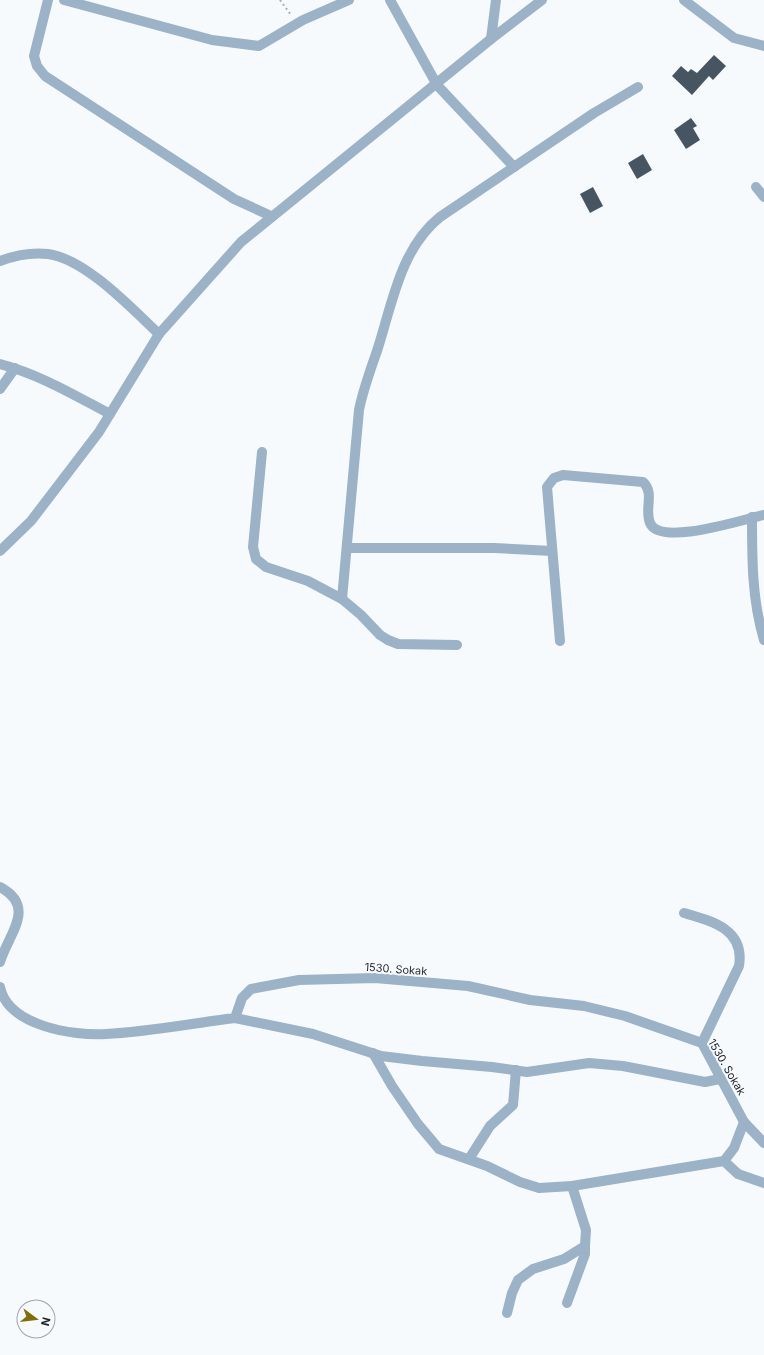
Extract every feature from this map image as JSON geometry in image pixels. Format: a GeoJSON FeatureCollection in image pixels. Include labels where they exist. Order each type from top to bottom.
{"type":"FeatureCollection","features":[{"type":"Feature","properties":{"kind":"street"},"geometry":{"type":"LineString","coordinates":[[48,0],[34,56],[37,66],[45,76],[234,199],[271,216]]}},
{"type":"Feature","properties":{"kind":"street"},"geometry":{"type":"LineString","coordinates":[[64,0],[212,40],[259,46],[296,24],[349,0]]}},
{"type":"Feature","properties":{"kind":"street"},"geometry":{"type":"LineString","coordinates":[[390,0],[437,84],[514,167]]}},
{"type":"Feature","properties":{"kind":"street"},"geometry":{"type":"LineString","coordinates":[[491,39],[496,0]]}},
{"type":"Feature","properties":{"kind":"street"},"geometry":{"type":"LineString","coordinates":[[0,551],[31,521],[99,432],[159,334],[241,242],[271,216],[437,84],[491,39],[542,0]]}},
{"type":"Feature","properties":{"kind":"street"},"geometry":{"type":"LineString","coordinates":[[684,0],[734,38],[764,46]]}},
{"type":"Feature","properties":{"kind":"street"},"geometry":{"type":"LineString","coordinates":[[342,599],[355,439],[362,396],[390,304],[418,239],[433,222],[594,114],[638,87]]}},
{"type":"Feature","properties":{"kind":"street"},"geometry":{"type":"LineString","coordinates":[[756,186],[764,197]]}},
{"type":"Feature","properties":{"kind":"street"},"geometry":{"type":"LineString","coordinates":[[0,261],[20,254],[36,253],[50,254],[67,261],[96,278],[159,334]]}},
{"type":"Feature","properties":{"kind":"street"},"geometry":{"type":"LineString","coordinates":[[0,364],[15,368],[53,384],[110,414]]}},
{"type":"Feature","properties":{"kind":"street"},"geometry":{"type":"LineString","coordinates":[[0,389],[15,368]]}},
{"type":"Feature","properties":{"kind":"street"},"geometry":{"type":"LineString","coordinates":[[262,452],[253,547],[256,559],[266,567],[308,581],[342,599],[361,615],[380,635],[393,642],[398,644],[457,645]]}},
{"type":"Feature","properties":{"kind":"street"},"geometry":{"type":"LineString","coordinates":[[560,641],[547,487],[551,480],[558,476],[634,480],[642,482],[649,493],[649,520],[653,528],[660,531],[685,532],[712,528],[764,515]]}},
{"type":"Feature","properties":{"kind":"street"},"geometry":{"type":"LineString","coordinates":[[752,518],[753,586],[764,640]]}},
{"type":"Feature","properties":{"kind":"street"},"geometry":{"type":"LineString","coordinates":[[347,548],[494,548],[552,551]]}},
{"type":"Feature","properties":{"kind":"street"},"geometry":{"type":"LineString","coordinates":[[0,887],[14,896],[19,904],[19,915],[16,926],[0,962]]}},
{"type":"Feature","properties":{"kind":"street"},"geometry":{"type":"LineString","coordinates":[[684,913],[715,923],[722,927],[735,939],[740,952],[736,972],[702,1043]]}},
{"type":"Feature","properties":{"kind":"street","name":"1530. Sokak"},"geometry":{"type":"LineString","coordinates":[[236,1018],[242,998],[251,989],[299,980],[375,978],[468,986],[530,1000],[584,1006],[624,1016],[702,1043],[744,1122],[764,1144]]}},
{"type":"Feature","properties":{"kind":"street"},"geometry":{"type":"LineString","coordinates":[[0,987],[9,1005],[21,1016],[44,1027],[76,1032],[105,1034],[236,1018],[313,1034],[373,1053],[422,1061],[527,1072],[543,1071],[589,1063],[623,1066],[705,1082],[720,1079]]}},
{"type":"Feature","properties":{"kind":"street"},"geometry":{"type":"LineString","coordinates":[[373,1053],[392,1086],[418,1124],[439,1149],[469,1159],[520,1182],[539,1188],[572,1186],[724,1161],[734,1148],[744,1122]]}},
{"type":"Feature","properties":{"kind":"street"},"geometry":{"type":"LineString","coordinates":[[469,1159],[490,1126],[513,1105],[516,1070]]}},
{"type":"Feature","properties":{"kind":"street"},"geometry":{"type":"LineString","coordinates":[[724,1161],[738,1174],[764,1183]]}},
{"type":"Feature","properties":{"kind":"street"},"geometry":{"type":"LineString","coordinates":[[567,1303],[585,1254],[586,1230],[572,1186]]}},
{"type":"Feature","properties":{"kind":"street"},"geometry":{"type":"LineString","coordinates":[[507,1313],[512,1293],[518,1280],[533,1269],[564,1259],[585,1246]]}},
{"type":"Feature","properties":{"kind":"path"},"geometry":{"type":"LineString","coordinates":[[280,0],[296,24]]}},
{"type":"Feature","properties":{"kind":"building"},"geometry":{"type":"Polygon","coordinates":[[[714,55],[726,66],[713,80],[709,76],[692,95],[672,76],[681,66],[688,72],[691,69],[697,73],[714,55]]]}},
{"type":"Feature","properties":{"kind":"building"},"geometry":{"type":"Polygon","coordinates":[[[691,118],[697,126],[693,128],[700,140],[686,149],[674,130],[691,118]]]}},
{"type":"Feature","properties":{"kind":"building"},"geometry":{"type":"Polygon","coordinates":[[[643,154],[652,170],[637,179],[628,163],[643,154]]]}},
{"type":"Feature","properties":{"kind":"building"},"geometry":{"type":"Polygon","coordinates":[[[593,187],[603,206],[590,213],[580,194],[593,187]]]}}]}
